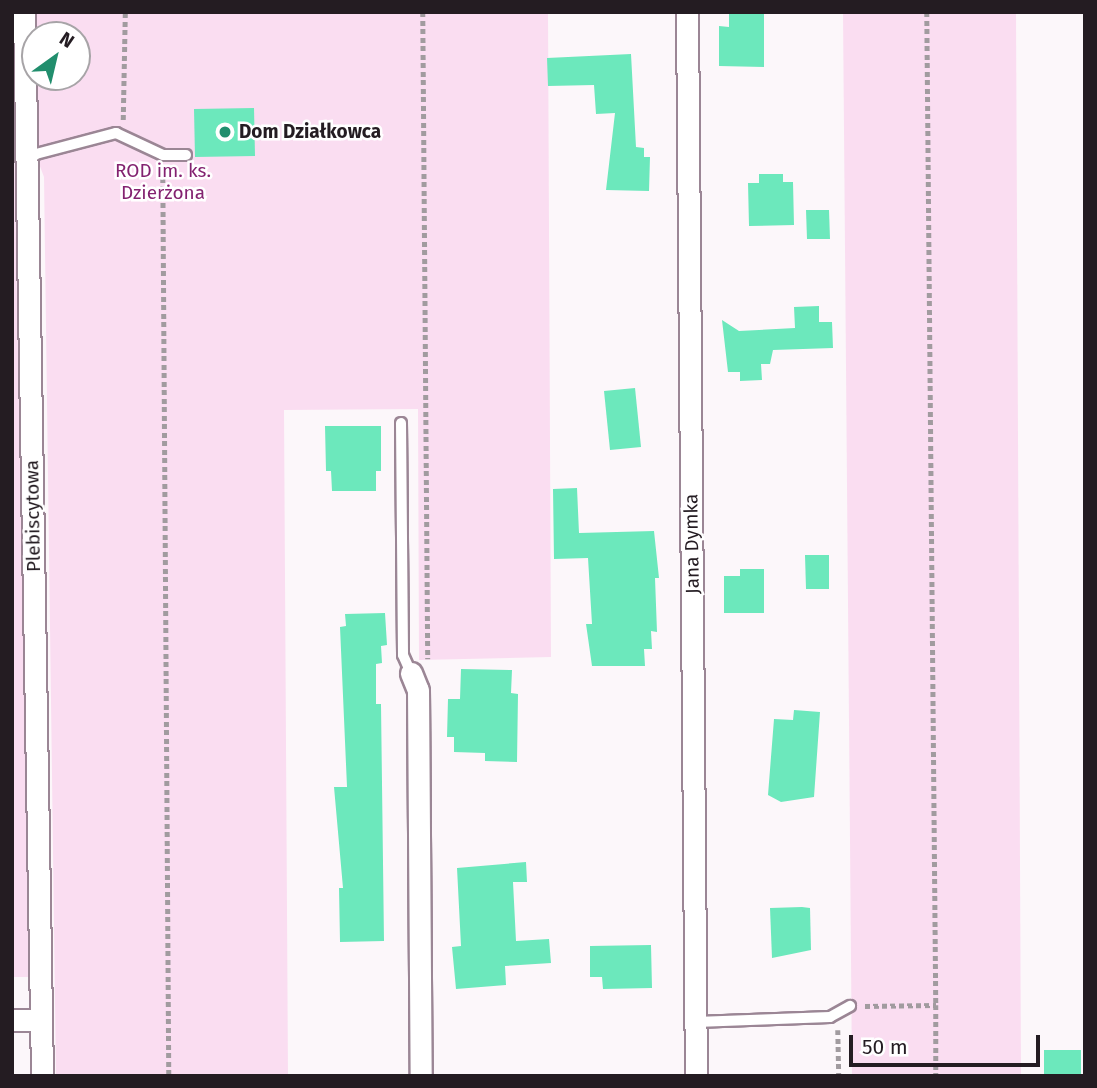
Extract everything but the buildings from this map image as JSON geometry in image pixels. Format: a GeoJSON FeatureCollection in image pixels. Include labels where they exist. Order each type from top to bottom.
{"type":"FeatureCollection","features":[{"type":"Feature","properties":{"kind":"street","name":"Plebiscytowa"},"geometry":{"type":"LineString","coordinates":[[24,12],[42,1076]]}},
{"type":"Feature","properties":{"kind":"street","name":"Jana Dymka"},"geometry":{"type":"LineString","coordinates":[[687,12],[696,1076]]}},
{"type":"Feature","properties":{"kind":"street"},"geometry":{"type":"LineString","coordinates":[[419,667],[421,1076]]}},
{"type":"Feature","properties":{"kind":"street"},"geometry":{"type":"LineString","coordinates":[[12,1020],[41,1020]]}},
{"type":"Feature","properties":{"kind":"lane"},"geometry":{"type":"LineString","coordinates":[[27,163],[36,154],[116,133],[163,155],[186,155]]}},
{"type":"Feature","properties":{"kind":"lane"},"geometry":{"type":"LineString","coordinates":[[401,423],[403,655],[419,667]]}},
{"type":"Feature","properties":{"kind":"lane"},"geometry":{"type":"LineString","coordinates":[[696,1021],[830,1017],[850,1006]]}},
{"type":"Feature","properties":{"kind":"path"},"geometry":{"type":"LineString","coordinates":[[116,133],[126,116],[125,12]]}},
{"type":"Feature","properties":{"kind":"path"},"geometry":{"type":"LineString","coordinates":[[419,667],[423,12]]}},
{"type":"Feature","properties":{"kind":"path"},"geometry":{"type":"LineString","coordinates":[[927,12],[936,1076]]}},
{"type":"Feature","properties":{"kind":"path"},"geometry":{"type":"LineString","coordinates":[[163,155],[169,1076]]}},
{"type":"Feature","properties":{"kind":"path"},"geometry":{"type":"LineString","coordinates":[[850,1006],[936,1005]]}},
{"type":"Feature","properties":{"kind":"path"},"geometry":{"type":"LineString","coordinates":[[830,1017],[839,1032],[839,1076]]}},
{"type":"Feature","properties":{"kind":"green space"},"geometry":{"type":"Polygon","coordinates":[[[12,12],[29,977],[12,977],[12,12]]]}},
{"type":"Feature","properties":{"kind":"green space","name":"ROD im. ks. Dzierżona"},"geometry":{"type":"Polygon","coordinates":[[[32,12],[548,12],[551,657],[419,660],[418,409],[284,410],[288,1076],[56,1076],[44,177],[33,148],[33,91],[91,91],[91,21],[32,21],[32,12]]]}},
{"type":"Feature","properties":{"kind":"green space"},"geometry":{"type":"Polygon","coordinates":[[[843,12],[1016,12],[1021,1076],[852,1076],[843,12]]]}},
{"type":"Feature","properties":{"kind":"place","name":"Dom Działkowca"},"geometry":{"type":"Point","coordinates":[225,132]}}]}
